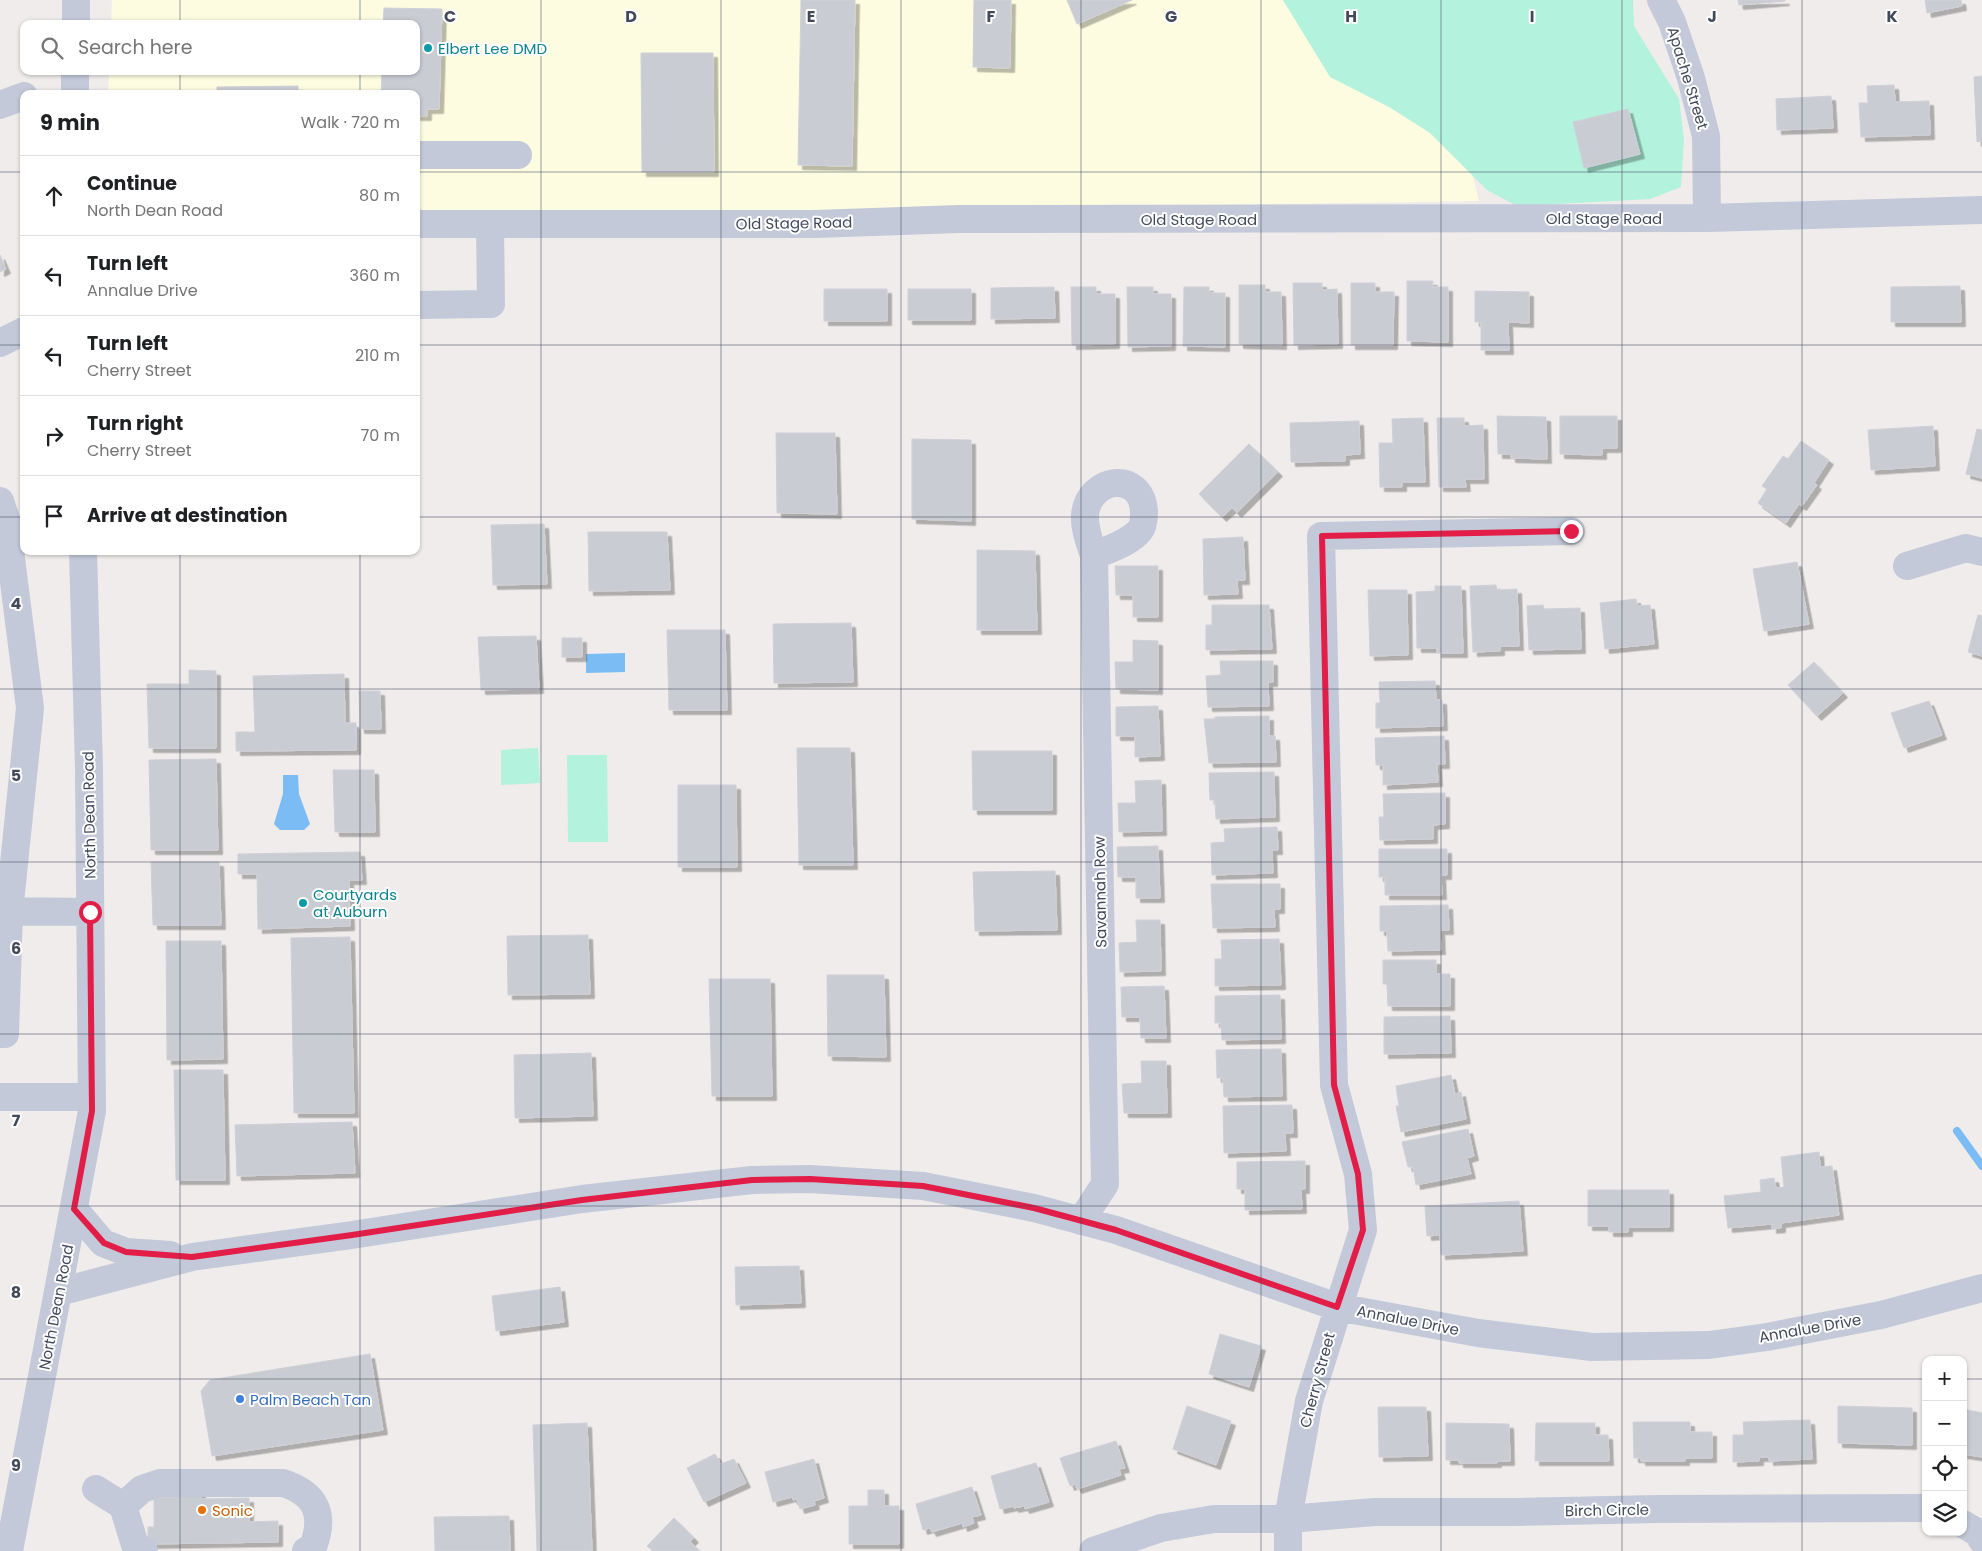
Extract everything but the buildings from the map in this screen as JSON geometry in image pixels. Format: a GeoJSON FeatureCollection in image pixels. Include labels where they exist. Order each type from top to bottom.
{"type":"FeatureCollection","features":[{"type":"Feature","properties":{"kind":"street"},"geometry":{"type":"LineString","coordinates":[[76,0],[76,20]]}},
{"type":"Feature","properties":{"kind":"street","name":"Apache Street"},"geometry":{"type":"LineString","coordinates":[[1661,0],[1672,22],[1691,78],[1706,136],[1707,218]]}},
{"type":"Feature","properties":{"kind":"street"},"geometry":{"type":"LineString","coordinates":[[75,75],[75,90]]}},
{"type":"Feature","properties":{"kind":"street"},"geometry":{"type":"LineString","coordinates":[[0,105],[20,98]]}},
{"type":"Feature","properties":{"kind":"street"},"geometry":{"type":"LineString","coordinates":[[420,155],[518,155]]}},
{"type":"Feature","properties":{"kind":"street","name":"Old Stage Road"},"geometry":{"type":"LineString","coordinates":[[420,224],[814,224],[959,219],[1707,218],[1982,210]]}},
{"type":"Feature","properties":{"kind":"street"},"geometry":{"type":"LineString","coordinates":[[420,305],[491,304],[490,224]]}},
{"type":"Feature","properties":{"kind":"street"},"geometry":{"type":"LineString","coordinates":[[0,342],[20,333]]}},
{"type":"Feature","properties":{"kind":"street"},"geometry":{"type":"LineString","coordinates":[[0,1034],[5,1034],[5,911],[30,708],[10,512]]}},
{"type":"Feature","properties":{"kind":"street","name":"Cherry Street"},"geometry":{"type":"LineString","coordinates":[[1288,1551],[1288,1519],[1309,1401],[1337,1307],[1363,1230],[1358,1174],[1334,1085],[1322,536],[1571,531]]}},
{"type":"Feature","properties":{"kind":"street"},"geometry":{"type":"LineString","coordinates":[[1907,566],[1966,548],[1982,552]]}},
{"type":"Feature","properties":{"kind":"street","name":"North Dean Road"},"geometry":{"type":"LineString","coordinates":[[9,1551],[92,1111],[83,555]]}},
{"type":"Feature","properties":{"kind":"street","name":"Savannah Row"},"geometry":{"type":"LineString","coordinates":[[1081,1221],[1105,1184],[1094,556]]}},
{"type":"Feature","properties":{"kind":"street"},"geometry":{"type":"LineString","coordinates":[[5,911],[90,912]]}},
{"type":"Feature","properties":{"kind":"street"},"geometry":{"type":"LineString","coordinates":[[0,1097],[92,1097]]}},
{"type":"Feature","properties":{"kind":"street","name":"Annalue Drive"},"geometry":{"type":"LineString","coordinates":[[59,1292],[192,1257],[360,1234],[582,1200],[752,1180],[810,1179],[923,1186],[1034,1208],[1116,1230],[1337,1307],[1478,1333],[1592,1347],[1709,1345],[1881,1315],[1982,1288]]}},
{"type":"Feature","properties":{"kind":"street","name":"Annalue Drive"},"geometry":{"type":"LineString","coordinates":[[74,1209],[104,1243],[126,1252],[192,1257]]}},
{"type":"Feature","properties":{"kind":"street"},"geometry":{"type":"LineString","coordinates":[[123,1506],[142,1489],[160,1483],[283,1483],[296,1487],[309,1496],[319,1517],[320,1530],[314,1547],[306,1551]]}},
{"type":"Feature","properties":{"kind":"street"},"geometry":{"type":"LineString","coordinates":[[96,1489],[123,1506],[135,1545],[144,1551]]}},
{"type":"Feature","properties":{"kind":"street","name":"Birch Circle"},"geometry":{"type":"LineString","coordinates":[[1093,1551],[1161,1528],[1214,1519],[1288,1519],[1375,1512],[1922,1508]]}},
{"type":"Feature","properties":{"kind":"street"},"geometry":{"type":"LineString","coordinates":[[1967,1526],[1978,1533],[1982,1540]]}},
{"type":"Feature","properties":{"kind":"shaded area"},"geometry":{"type":"Polygon","coordinates":[[[112,0],[1428,0],[1479,201],[820,211],[703,210],[420,213],[420,90],[108,90],[109,75],[420,75],[420,20],[111,20],[112,0]]]}},
{"type":"Feature","properties":{"kind":"green space"},"geometry":{"type":"Polygon","coordinates":[[[1283,0],[1633,0],[1634,26],[1679,99],[1684,140],[1681,187],[1650,199],[1517,206],[1487,190],[1430,133],[1389,107],[1330,77],[1283,0]]]}},
{"type":"Feature","properties":{"kind":"green space"},"geometry":{"type":"Polygon","coordinates":[[[538,748],[540,783],[501,785],[501,750],[538,748]]]}},
{"type":"Feature","properties":{"kind":"green space"},"geometry":{"type":"Polygon","coordinates":[[[567,755],[607,755],[608,842],[568,842],[567,755]]]}},
{"type":"Feature","properties":{"kind":"water"},"geometry":{"type":"Polygon","coordinates":[[[625,653],[625,672],[586,673],[586,654],[625,653]]]}},
{"type":"Feature","properties":{"kind":"water"},"geometry":{"type":"Polygon","coordinates":[[[283,775],[298,775],[299,794],[310,824],[304,830],[280,830],[274,824],[283,794],[283,775]]]}},
{"type":"Feature","properties":{"kind":"waterway"},"geometry":{"type":"LineString","coordinates":[[1957,1131],[1982,1166]]}},
{"type":"Feature","properties":{"kind":"place","name":"Elbert Lee DMD"},"geometry":{"type":"Point","coordinates":[428,48]}},
{"type":"Feature","properties":{"kind":"place","name":"Courtyards at Auburn"},"geometry":{"type":"Point","coordinates":[303,903]}},
{"type":"Feature","properties":{"kind":"place","name":"Palm Beach Tan"},"geometry":{"type":"Point","coordinates":[240,1399]}},
{"type":"Feature","properties":{"kind":"place","name":"Sonic"},"geometry":{"type":"Point","coordinates":[202,1510]}},
{"type":"Feature","properties":{"kind":"route"},"geometry":{"type":"LineString","coordinates":[[90,912],[92,1111],[74,1209],[104,1243],[126,1252],[192,1257],[582,1200],[752,1180],[810,1179],[923,1186],[1034,1208],[1116,1230],[1337,1307],[1363,1230],[1358,1174],[1334,1085],[1322,536],[1571,531]]}}]}
